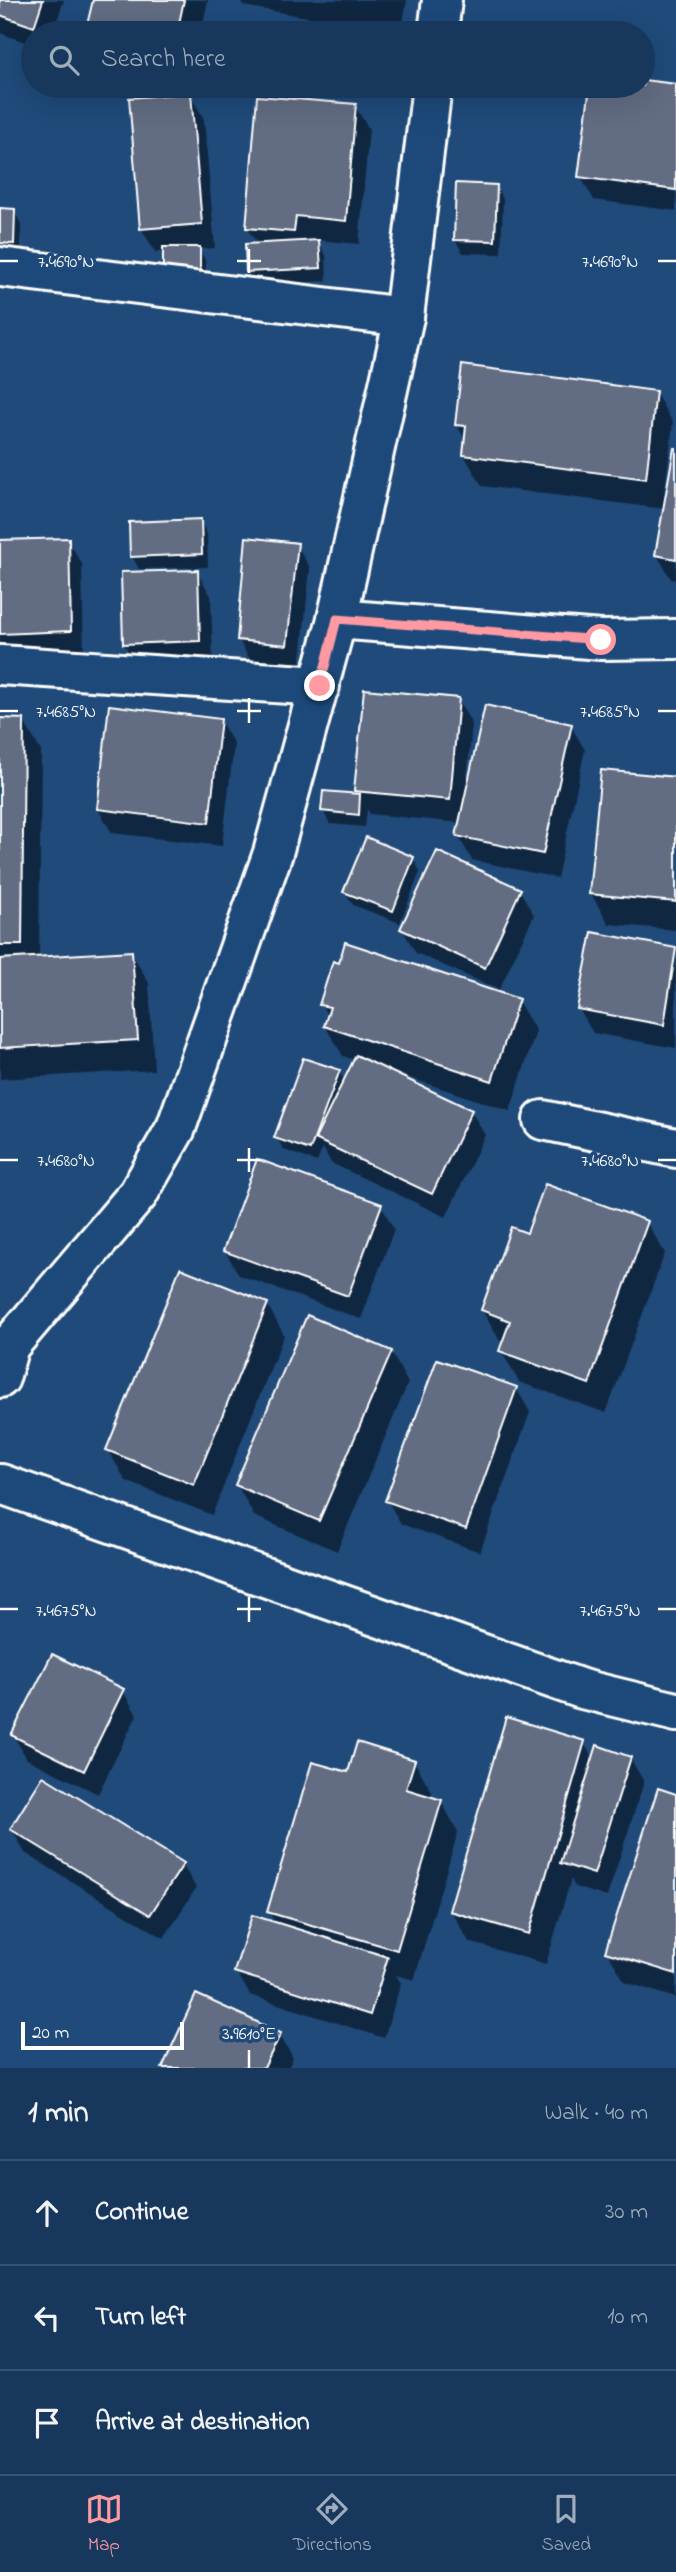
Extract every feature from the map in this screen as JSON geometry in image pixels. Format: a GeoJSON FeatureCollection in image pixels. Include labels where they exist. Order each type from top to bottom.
{"type":"FeatureCollection","features":[{"type":"Feature","properties":{"kind":"street"},"geometry":{"type":"LineString","coordinates":[[440,21],[442,0]]}},
{"type":"Feature","properties":{"kind":"street"},"geometry":{"type":"LineString","coordinates":[[0,1378],[9,1346],[138,1194],[176,1128],[273,853],[337,619],[404,317],[431,98]]}},
{"type":"Feature","properties":{"kind":"street"},"geometry":{"type":"LineString","coordinates":[[0,267],[404,317]]}},
{"type":"Feature","properties":{"kind":"street"},"geometry":{"type":"LineString","coordinates":[[337,619],[601,640],[676,639]]}},
{"type":"Feature","properties":{"kind":"street"},"geometry":{"type":"LineString","coordinates":[[0,666],[320,686]]}},
{"type":"Feature","properties":{"kind":"street"},"geometry":{"type":"LineString","coordinates":[[543,1119],[676,1148]]}},
{"type":"Feature","properties":{"kind":"street"},"geometry":{"type":"LineString","coordinates":[[0,1478],[0,1485],[582,1689],[676,1712]]}},
{"type":"Feature","properties":{"kind":"building"},"geometry":{"type":"Polygon","coordinates":[[[0,0],[43,0],[36,21],[21,22],[0,15],[0,0]]]}},
{"type":"Feature","properties":{"kind":"building"},"geometry":{"type":"Polygon","coordinates":[[[93,0],[184,0],[180,21],[88,21],[93,0]]]}},
{"type":"Feature","properties":{"kind":"building"},"geometry":{"type":"Polygon","coordinates":[[[655,81],[676,84],[676,190],[578,177],[588,98],[655,98],[655,81]]]}},
{"type":"Feature","properties":{"kind":"building"},"geometry":{"type":"Polygon","coordinates":[[[129,98],[191,98],[202,224],[140,229],[129,98]]]}},
{"type":"Feature","properties":{"kind":"building"},"geometry":{"type":"Polygon","coordinates":[[[257,98],[356,104],[346,221],[296,216],[294,232],[246,228],[257,98]]]}},
{"type":"Feature","properties":{"kind":"building"},"geometry":{"type":"Polygon","coordinates":[[[456,183],[497,185],[495,241],[454,240],[456,183]]]}},
{"type":"Feature","properties":{"kind":"building"},"geometry":{"type":"Polygon","coordinates":[[[0,208],[15,209],[14,244],[0,243],[0,208]]]}},
{"type":"Feature","properties":{"kind":"building"},"geometry":{"type":"Polygon","coordinates":[[[319,240],[321,268],[246,272],[245,244],[319,240]]]}},
{"type":"Feature","properties":{"kind":"building"},"geometry":{"type":"Polygon","coordinates":[[[163,247],[200,247],[200,277],[163,277],[163,247]]]}},
{"type":"Feature","properties":{"kind":"building"},"geometry":{"type":"Polygon","coordinates":[[[462,365],[656,391],[646,479],[463,455],[466,426],[455,425],[462,365]]]}},
{"type":"Feature","properties":{"kind":"building"},"geometry":{"type":"Polygon","coordinates":[[[676,448],[676,559],[655,555],[676,448]]]}},
{"type":"Feature","properties":{"kind":"building"},"geometry":{"type":"Polygon","coordinates":[[[201,519],[202,554],[130,557],[129,522],[201,519]]]}},
{"type":"Feature","properties":{"kind":"building"},"geometry":{"type":"Polygon","coordinates":[[[246,537],[298,543],[287,645],[237,640],[246,537]]]}},
{"type":"Feature","properties":{"kind":"building"},"geometry":{"type":"Polygon","coordinates":[[[69,538],[71,631],[0,634],[0,540],[69,538]]]}},
{"type":"Feature","properties":{"kind":"building"},"geometry":{"type":"Polygon","coordinates":[[[198,570],[200,641],[123,644],[121,572],[198,570]]]}},
{"type":"Feature","properties":{"kind":"building"},"geometry":{"type":"Polygon","coordinates":[[[364,689],[459,698],[450,800],[354,791],[364,689]]]}},
{"type":"Feature","properties":{"kind":"building"},"geometry":{"type":"Polygon","coordinates":[[[109,705],[221,719],[209,823],[97,809],[109,705]]]}},
{"type":"Feature","properties":{"kind":"building"},"geometry":{"type":"Polygon","coordinates":[[[485,705],[572,724],[543,854],[456,836],[485,705]]]}},
{"type":"Feature","properties":{"kind":"building"},"geometry":{"type":"Polygon","coordinates":[[[0,718],[24,719],[22,945],[0,945],[0,718]]]}},
{"type":"Feature","properties":{"kind":"building"},"geometry":{"type":"Polygon","coordinates":[[[601,770],[676,777],[676,902],[589,894],[601,770]]]}},
{"type":"Feature","properties":{"kind":"building"},"geometry":{"type":"Polygon","coordinates":[[[323,791],[360,794],[359,815],[321,811],[323,791]]]}},
{"type":"Feature","properties":{"kind":"building"},"geometry":{"type":"Polygon","coordinates":[[[366,837],[414,857],[393,911],[343,892],[366,837]]]}},
{"type":"Feature","properties":{"kind":"building"},"geometry":{"type":"Polygon","coordinates":[[[437,851],[521,889],[485,968],[400,929],[437,851]]]}},
{"type":"Feature","properties":{"kind":"building"},"geometry":{"type":"Polygon","coordinates":[[[592,932],[676,948],[664,1025],[577,1009],[592,932]]]}},
{"type":"Feature","properties":{"kind":"building"},"geometry":{"type":"Polygon","coordinates":[[[345,942],[519,999],[492,1081],[324,1026],[330,1007],[319,1005],[333,961],[339,963],[345,942]]]}},
{"type":"Feature","properties":{"kind":"building"},"geometry":{"type":"Polygon","coordinates":[[[132,951],[138,1040],[0,1048],[0,959],[132,951]]]}},
{"type":"Feature","properties":{"kind":"building"},"geometry":{"type":"Polygon","coordinates":[[[356,1055],[472,1110],[432,1194],[315,1139],[356,1055]]]}},
{"type":"Feature","properties":{"kind":"building"},"geometry":{"type":"Polygon","coordinates":[[[303,1058],[340,1070],[310,1150],[274,1138],[303,1058]]]}},
{"type":"Feature","properties":{"kind":"building"},"geometry":{"type":"Polygon","coordinates":[[[257,1159],[382,1204],[348,1296],[223,1251],[257,1159]]]}},
{"type":"Feature","properties":{"kind":"building"},"geometry":{"type":"Polygon","coordinates":[[[545,1184],[648,1221],[589,1384],[499,1351],[510,1321],[481,1310],[511,1227],[527,1233],[545,1184]]]}},
{"type":"Feature","properties":{"kind":"building"},"geometry":{"type":"Polygon","coordinates":[[[180,1268],[268,1303],[194,1485],[106,1450],[180,1268]]]}},
{"type":"Feature","properties":{"kind":"building"},"geometry":{"type":"Polygon","coordinates":[[[307,1315],[392,1351],[319,1521],[235,1485],[307,1315]]]}},
{"type":"Feature","properties":{"kind":"building"},"geometry":{"type":"Polygon","coordinates":[[[437,1359],[517,1387],[466,1529],[385,1501],[437,1359]]]}},
{"type":"Feature","properties":{"kind":"building"},"geometry":{"type":"Polygon","coordinates":[[[52,1654],[124,1689],[84,1771],[11,1735],[52,1654]]]}},
{"type":"Feature","properties":{"kind":"building"},"geometry":{"type":"Polygon","coordinates":[[[506,1717],[585,1741],[529,1934],[449,1911],[506,1717]]]}},
{"type":"Feature","properties":{"kind":"building"},"geometry":{"type":"Polygon","coordinates":[[[357,1742],[415,1760],[406,1789],[442,1800],[397,1950],[267,1912],[312,1762],[348,1772],[357,1742]]]}},
{"type":"Feature","properties":{"kind":"building"},"geometry":{"type":"Polygon","coordinates":[[[597,1745],[631,1757],[594,1874],[560,1863],[597,1745]]]}},
{"type":"Feature","properties":{"kind":"building"},"geometry":{"type":"Polygon","coordinates":[[[43,1776],[184,1863],[150,1915],[10,1829],[43,1776]]]}},
{"type":"Feature","properties":{"kind":"building"},"geometry":{"type":"Polygon","coordinates":[[[658,1788],[676,1794],[676,1974],[605,1952],[658,1788]]]}},
{"type":"Feature","properties":{"kind":"building"},"geometry":{"type":"Polygon","coordinates":[[[252,1915],[388,1957],[370,2015],[234,1972],[252,1915]]]}},
{"type":"Feature","properties":{"kind":"building"},"geometry":{"type":"Polygon","coordinates":[[[196,1994],[281,2033],[264,2068],[162,2068],[196,1994]]]}},
{"type":"Feature","properties":{"kind":"route"},"geometry":{"type":"LineString","coordinates":[[320,686],[337,619],[601,640]]}}]}
